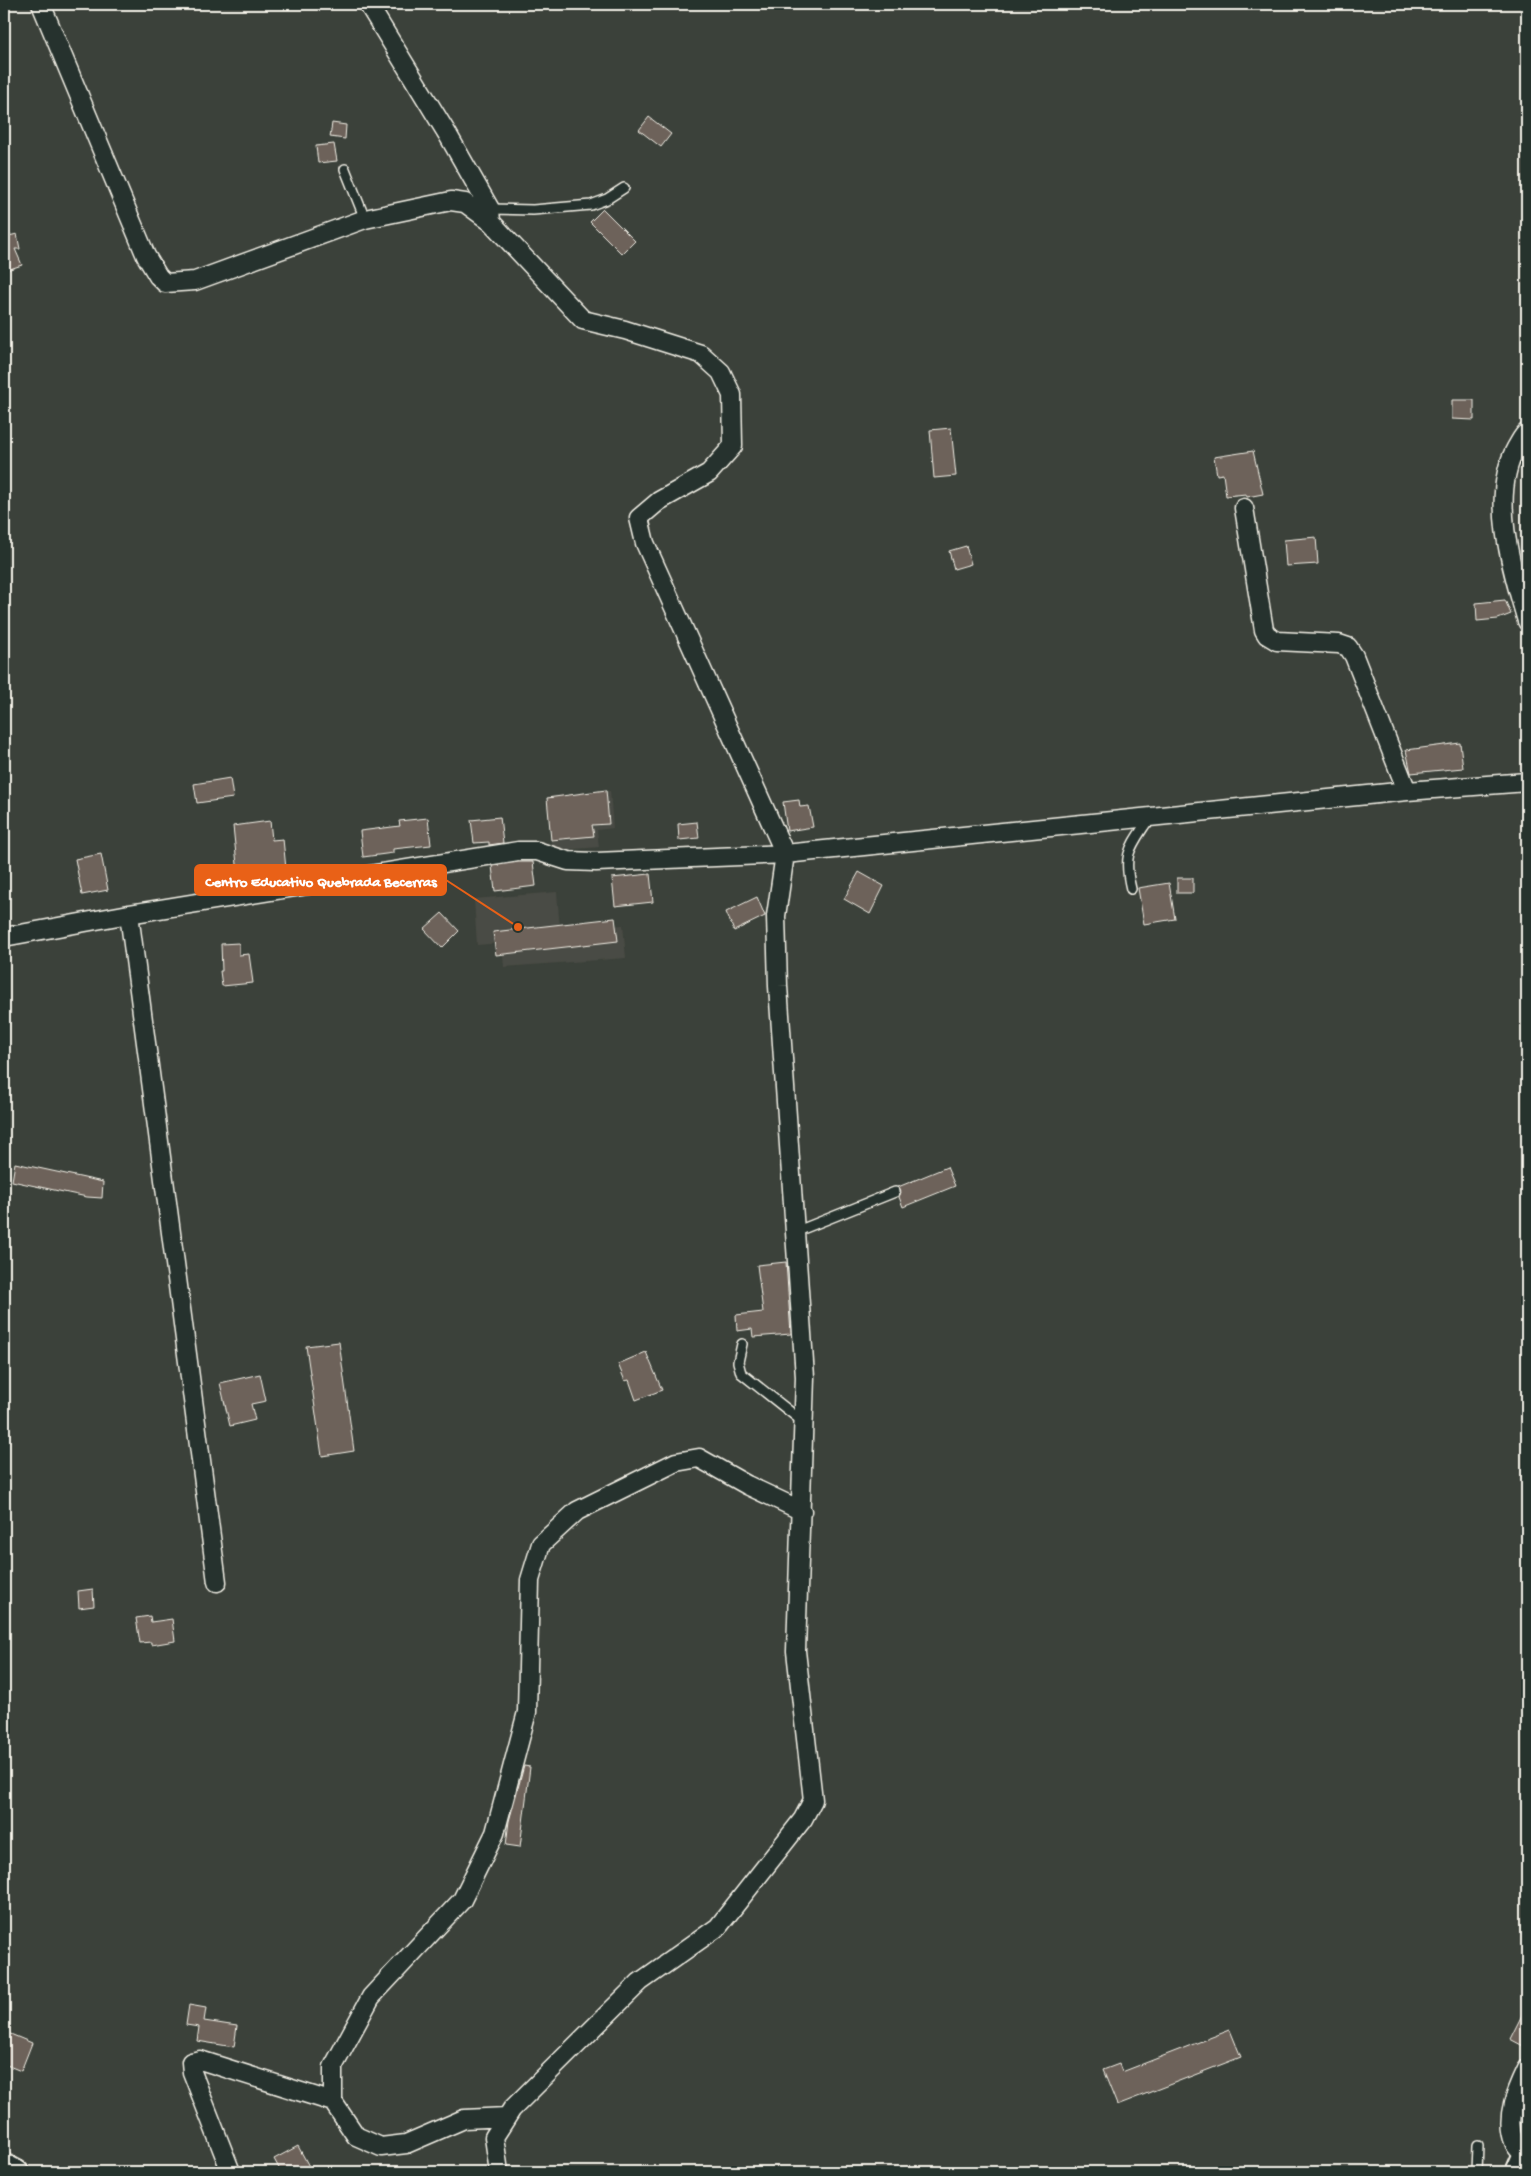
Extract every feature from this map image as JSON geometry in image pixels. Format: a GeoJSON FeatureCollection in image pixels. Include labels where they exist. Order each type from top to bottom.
{"type":"FeatureCollection","features":[{"type":"Feature","properties":{"kind":"street"},"geometry":{"type":"LineString","coordinates":[[41,4],[146,256],[158,276],[165,283],[195,281],[365,219],[451,201],[465,203],[490,215]]}},
{"type":"Feature","properties":{"kind":"street"},"geometry":{"type":"LineString","coordinates":[[368,4],[490,215],[583,320],[625,330],[701,354],[721,372],[732,395],[733,446],[709,473],[659,500],[639,518],[645,543],[785,854],[776,916],[778,986],[805,1377],[796,1651],[813,1800],[803,1819],[718,1927],[640,1982],[512,2109],[494,2137],[499,2172]]}},
{"type":"Feature","properties":{"kind":"street"},"geometry":{"type":"LineString","coordinates":[[1527,432],[1510,459],[1502,501],[1512,572],[1527,621]]}},
{"type":"Feature","properties":{"kind":"street"},"geometry":{"type":"LineString","coordinates":[[1244,508],[1264,630],[1267,635],[1277,641],[1339,644],[1348,647],[1354,656],[1407,791]]}},
{"type":"Feature","properties":{"kind":"street"},"geometry":{"type":"LineString","coordinates":[[4,937],[129,914],[518,851],[537,851],[568,861],[596,862],[785,854],[1407,791],[1527,782]]}},
{"type":"Feature","properties":{"kind":"street"},"geometry":{"type":"LineString","coordinates":[[129,914],[217,1582]]}},
{"type":"Feature","properties":{"kind":"street"},"geometry":{"type":"LineString","coordinates":[[507,2117],[464,2119],[406,2144],[381,2147],[356,2136],[332,2102],[333,2066],[371,1996],[462,1900],[495,1833],[527,1712],[530,1580],[542,1544],[577,1511],[676,1462],[699,1458],[747,1485],[802,1511]]}},
{"type":"Feature","properties":{"kind":"street"},"geometry":{"type":"LineString","coordinates":[[231,2172],[192,2072],[191,2062],[200,2060],[332,2102]]}},
{"type":"Feature","properties":{"kind":"street"},"geometry":{"type":"LineString","coordinates":[[1523,2159],[1514,2141],[1510,2118],[1516,2090],[1527,2068]]}},
{"type":"Feature","properties":{"kind":"street"},"geometry":{"type":"LineString","coordinates":[[4,2165],[17,2172]]}},
{"type":"Feature","properties":{"kind":"lane"},"geometry":{"type":"LineString","coordinates":[[345,169],[365,219]]}},
{"type":"Feature","properties":{"kind":"lane"},"geometry":{"type":"LineString","coordinates":[[490,215],[591,205],[607,199],[624,188]]}},
{"type":"Feature","properties":{"kind":"lane"},"geometry":{"type":"LineString","coordinates":[[1131,889],[1126,861],[1129,849],[1150,817]]}},
{"type":"Feature","properties":{"kind":"lane"},"geometry":{"type":"LineString","coordinates":[[795,1232],[895,1192]]}},
{"type":"Feature","properties":{"kind":"lane"},"geometry":{"type":"LineString","coordinates":[[742,1344],[738,1362],[741,1374],[804,1423]]}},
{"type":"Feature","properties":{"kind":"lane"},"geometry":{"type":"LineString","coordinates":[[1477,2172],[1478,2144]]}},
{"type":"Feature","properties":{"kind":"shaded area"},"geometry":{"type":"Polygon","coordinates":[[[610,791],[613,828],[597,830],[599,847],[552,851],[547,797],[610,791]]]}},
{"type":"Feature","properties":{"kind":"shaded area"},"geometry":{"type":"Polygon","coordinates":[[[557,892],[560,930],[623,925],[626,958],[504,967],[502,943],[477,945],[474,899],[557,892]]]}},
{"type":"Feature","properties":{"kind":"building"},"geometry":{"type":"Polygon","coordinates":[[[649,117],[671,134],[661,147],[639,130],[649,117]]]}},
{"type":"Feature","properties":{"kind":"building"},"geometry":{"type":"Polygon","coordinates":[[[332,123],[346,125],[345,139],[330,137],[332,123]]]}},
{"type":"Feature","properties":{"kind":"building"},"geometry":{"type":"Polygon","coordinates":[[[334,144],[337,161],[318,163],[316,146],[334,144]]]}},
{"type":"Feature","properties":{"kind":"building"},"geometry":{"type":"Polygon","coordinates":[[[603,209],[635,241],[622,254],[590,222],[603,209]]]}},
{"type":"Feature","properties":{"kind":"building"},"geometry":{"type":"Polygon","coordinates":[[[4,224],[9,236],[17,234],[20,249],[15,249],[22,265],[4,271],[4,224]]]}},
{"type":"Feature","properties":{"kind":"building"},"geometry":{"type":"Polygon","coordinates":[[[1452,400],[1474,400],[1474,420],[1452,419],[1452,400]]]}},
{"type":"Feature","properties":{"kind":"building"},"geometry":{"type":"Polygon","coordinates":[[[951,428],[956,476],[934,478],[930,430],[951,428]]]}},
{"type":"Feature","properties":{"kind":"building"},"geometry":{"type":"Polygon","coordinates":[[[1253,451],[1263,494],[1247,497],[1246,494],[1226,496],[1223,474],[1217,475],[1214,457],[1253,451]]]}},
{"type":"Feature","properties":{"kind":"building"},"geometry":{"type":"Polygon","coordinates":[[[1316,537],[1318,564],[1286,566],[1284,540],[1316,537]]]}},
{"type":"Feature","properties":{"kind":"building"},"geometry":{"type":"Polygon","coordinates":[[[966,546],[971,564],[954,569],[949,551],[966,546]]]}},
{"type":"Feature","properties":{"kind":"building"},"geometry":{"type":"Polygon","coordinates":[[[1505,600],[1511,614],[1498,619],[1477,621],[1476,603],[1505,600]]]}},
{"type":"Feature","properties":{"kind":"building"},"geometry":{"type":"Polygon","coordinates":[[[1460,743],[1463,768],[1411,773],[1406,750],[1460,743]]]}},
{"type":"Feature","properties":{"kind":"building"},"geometry":{"type":"Polygon","coordinates":[[[230,778],[233,798],[197,803],[194,784],[230,778]]]}},
{"type":"Feature","properties":{"kind":"building"},"geometry":{"type":"Polygon","coordinates":[[[606,790],[609,824],[592,825],[594,836],[551,840],[547,798],[606,790]]]}},
{"type":"Feature","properties":{"kind":"building"},"geometry":{"type":"Polygon","coordinates":[[[799,800],[800,807],[809,806],[813,827],[787,831],[783,802],[799,800]]]}},
{"type":"Feature","properties":{"kind":"building"},"geometry":{"type":"Polygon","coordinates":[[[500,817],[503,843],[489,845],[489,842],[474,843],[471,820],[500,817]]]}},
{"type":"Feature","properties":{"kind":"building"},"geometry":{"type":"Polygon","coordinates":[[[428,818],[431,845],[393,849],[393,853],[363,857],[360,831],[400,826],[399,821],[428,818]]]}},
{"type":"Feature","properties":{"kind":"building"},"geometry":{"type":"Polygon","coordinates":[[[270,821],[272,840],[283,839],[286,869],[238,874],[233,826],[270,821]]]}},
{"type":"Feature","properties":{"kind":"building"},"geometry":{"type":"Polygon","coordinates":[[[697,822],[699,838],[679,840],[678,824],[697,822]]]}},
{"type":"Feature","properties":{"kind":"building"},"geometry":{"type":"Polygon","coordinates":[[[101,854],[108,890],[82,895],[75,859],[101,854]]]}},
{"type":"Feature","properties":{"kind":"building"},"geometry":{"type":"Polygon","coordinates":[[[533,862],[536,886],[495,891],[492,866],[533,862]]]}},
{"type":"Feature","properties":{"kind":"building"},"geometry":{"type":"Polygon","coordinates":[[[859,872],[884,886],[870,914],[844,899],[859,872]]]}},
{"type":"Feature","properties":{"kind":"building"},"geometry":{"type":"Polygon","coordinates":[[[650,874],[653,902],[615,906],[612,878],[650,874]]]}},
{"type":"Feature","properties":{"kind":"building"},"geometry":{"type":"Polygon","coordinates":[[[1177,878],[1193,878],[1193,893],[1177,893],[1177,878]]]}},
{"type":"Feature","properties":{"kind":"building"},"geometry":{"type":"Polygon","coordinates":[[[1169,883],[1175,919],[1144,924],[1138,888],[1169,883]]]}},
{"type":"Feature","properties":{"kind":"building"},"geometry":{"type":"Polygon","coordinates":[[[757,897],[765,916],[734,931],[726,912],[757,897]]]}},
{"type":"Feature","properties":{"kind":"building"},"geometry":{"type":"Polygon","coordinates":[[[442,913],[459,931],[442,948],[424,929],[442,913]]]}},
{"type":"Feature","properties":{"kind":"building"},"geometry":{"type":"Polygon","coordinates":[[[615,918],[618,941],[496,955],[493,932],[615,918]]]}},
{"type":"Feature","properties":{"kind":"building"},"geometry":{"type":"Polygon","coordinates":[[[239,943],[239,955],[249,954],[253,983],[222,986],[220,971],[222,971],[221,944],[239,943]]]}},
{"type":"Feature","properties":{"kind":"building"},"geometry":{"type":"Polygon","coordinates":[[[15,1163],[103,1182],[102,1198],[87,1197],[12,1181],[15,1163]]]}},
{"type":"Feature","properties":{"kind":"building"},"geometry":{"type":"Polygon","coordinates":[[[947,1167],[955,1186],[903,1207],[899,1197],[901,1192],[898,1187],[947,1167]]]}},
{"type":"Feature","properties":{"kind":"building"},"geometry":{"type":"Polygon","coordinates":[[[786,1262],[791,1334],[753,1337],[752,1329],[737,1331],[736,1315],[763,1312],[757,1265],[786,1262]]]}},
{"type":"Feature","properties":{"kind":"building"},"geometry":{"type":"Polygon","coordinates":[[[339,1342],[354,1451],[322,1456],[306,1346],[339,1342]]]}},
{"type":"Feature","properties":{"kind":"building"},"geometry":{"type":"Polygon","coordinates":[[[646,1352],[662,1390],[636,1400],[629,1380],[625,1381],[618,1364],[646,1352]]]}},
{"type":"Feature","properties":{"kind":"building"},"geometry":{"type":"Polygon","coordinates":[[[260,1374],[266,1401],[251,1404],[255,1420],[230,1426],[220,1383],[260,1374]]]}},
{"type":"Feature","properties":{"kind":"building"},"geometry":{"type":"Polygon","coordinates":[[[93,1589],[94,1606],[79,1608],[78,1591],[93,1589]]]}},
{"type":"Feature","properties":{"kind":"building"},"geometry":{"type":"Polygon","coordinates":[[[150,1616],[151,1622],[172,1619],[175,1641],[151,1645],[151,1642],[140,1643],[136,1618],[150,1616]]]}},
{"type":"Feature","properties":{"kind":"building"},"geometry":{"type":"Polygon","coordinates":[[[524,1766],[530,1767],[520,1847],[506,1845],[509,1821],[524,1766]]]}},
{"type":"Feature","properties":{"kind":"building"},"geometry":{"type":"Polygon","coordinates":[[[189,2005],[206,2008],[204,2021],[237,2026],[234,2047],[197,2041],[199,2027],[186,2025],[189,2005]]]}},
{"type":"Feature","properties":{"kind":"building"},"geometry":{"type":"Polygon","coordinates":[[[1527,2005],[1527,2048],[1510,2039],[1527,2005]]]}},
{"type":"Feature","properties":{"kind":"building"},"geometry":{"type":"Polygon","coordinates":[[[1230,2030],[1241,2057],[1117,2105],[1103,2070],[1119,2064],[1122,2072],[1230,2030]]]}},
{"type":"Feature","properties":{"kind":"building"},"geometry":{"type":"Polygon","coordinates":[[[8,2033],[32,2043],[21,2071],[4,2064],[4,2044],[8,2033]]]}},
{"type":"Feature","properties":{"kind":"building"},"geometry":{"type":"Polygon","coordinates":[[[298,2146],[312,2172],[281,2172],[274,2159],[298,2146]]]}},
{"type":"Feature","properties":{"kind":"place","name":"Centro Educativo Quebrada Becerras"},"geometry":{"type":"Point","coordinates":[518,927]}}]}
